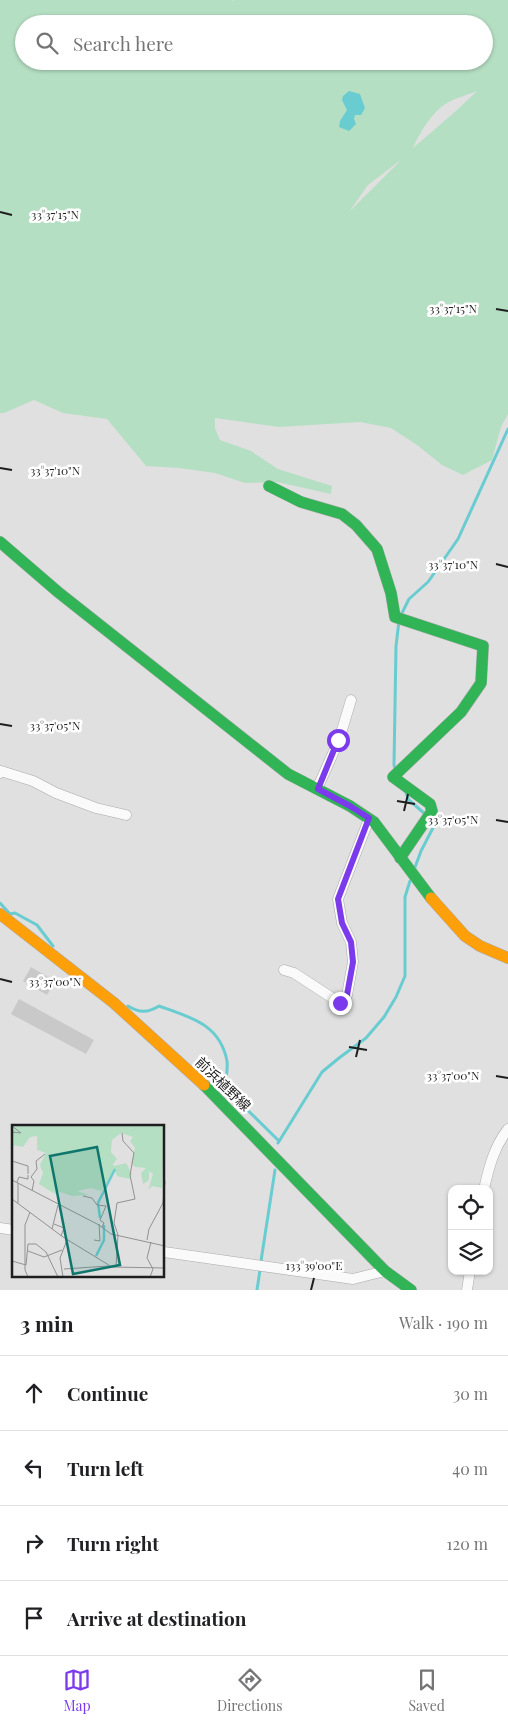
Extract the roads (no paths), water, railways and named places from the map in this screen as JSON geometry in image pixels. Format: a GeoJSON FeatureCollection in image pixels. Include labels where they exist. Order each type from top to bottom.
{"type":"FeatureCollection","features":[{"type":"Feature","properties":{"kind":"street"},"geometry":{"type":"LineString","coordinates":[[269,486],[301,502],[342,514],[356,525],[377,550],[395,617],[483,646],[481,683],[461,712],[393,777],[430,804],[432,811],[400,858]]}},
{"type":"Feature","properties":{"kind":"street"},"geometry":{"type":"LineString","coordinates":[[0,542],[58,592],[288,774],[350,806],[374,822],[425,892],[465,936],[480,946],[508,958]]}},
{"type":"Feature","properties":{"kind":"street"},"geometry":{"type":"LineString","coordinates":[[318,789],[338,740],[351,700]]}},
{"type":"Feature","properties":{"kind":"street"},"geometry":{"type":"LineString","coordinates":[[0,773],[1,771],[33,781],[56,793],[96,808],[126,815]]}},
{"type":"Feature","properties":{"kind":"street"},"geometry":{"type":"LineString","coordinates":[[284,970],[294,973],[340,1003],[347,995],[353,962],[351,942],[342,923],[338,899],[369,818]]}},
{"type":"Feature","properties":{"kind":"street","name":"前浜植野線"},"geometry":{"type":"LineString","coordinates":[[1,917],[114,1003],[216,1096],[385,1271],[411,1290]]}},
{"type":"Feature","properties":{"kind":"street"},"geometry":{"type":"LineString","coordinates":[[485,1185],[489,1166],[499,1141],[508,1129]]}},
{"type":"Feature","properties":{"kind":"street"},"geometry":{"type":"LineString","coordinates":[[165,1252],[353,1278],[385,1271]]}},
{"type":"Feature","properties":{"kind":"street"},"geometry":{"type":"LineString","coordinates":[[467,1290],[469,1275]]}},
{"type":"Feature","properties":{"kind":"water"},"geometry":{"type":"Polygon","coordinates":[[[349,91],[360,94],[365,108],[361,115],[355,115],[356,124],[349,131],[339,127],[340,121],[347,110],[342,100],[343,96],[349,91]]]}},
{"type":"Feature","properties":{"kind":"waterway"},"geometry":{"type":"LineString","coordinates":[[401,615],[409,599],[428,582],[458,539],[508,429]]}},
{"type":"Feature","properties":{"kind":"waterway"},"geometry":{"type":"LineString","coordinates":[[395,769],[396,646],[399,621]]}},
{"type":"Feature","properties":{"kind":"waterway"},"geometry":{"type":"LineString","coordinates":[[406,793],[409,800],[425,814]]}},
{"type":"Feature","properties":{"kind":"waterway"},"geometry":{"type":"LineString","coordinates":[[414,870],[421,851],[435,824],[432,820]]}},
{"type":"Feature","properties":{"kind":"waterway"},"geometry":{"type":"LineString","coordinates":[[278,1143],[322,1072],[366,1038],[384,1017],[396,997],[405,976],[405,897],[410,881]]}},
{"type":"Feature","properties":{"kind":"waterway"},"geometry":{"type":"LineString","coordinates":[[0,903],[10,914],[15,913],[37,925],[53,946]]}},
{"type":"Feature","properties":{"kind":"waterway"},"geometry":{"type":"LineString","coordinates":[[128,1006],[144,1011],[159,1006],[192,1018],[211,1030],[218,1038],[227,1061],[225,1088],[279,1141]]}},
{"type":"Feature","properties":{"kind":"waterway"},"geometry":{"type":"LineString","coordinates":[[261,1261],[275,1170]]}},
{"type":"Feature","properties":{"kind":"waterway"},"geometry":{"type":"LineString","coordinates":[[257,1290],[260,1270]]}}]}
